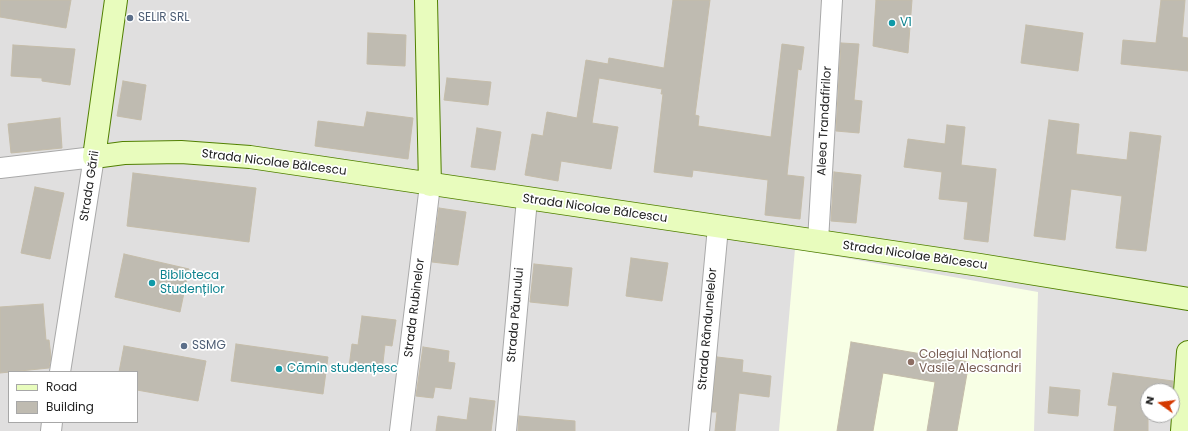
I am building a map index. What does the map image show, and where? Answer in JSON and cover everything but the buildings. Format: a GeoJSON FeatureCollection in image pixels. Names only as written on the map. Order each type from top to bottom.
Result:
{"type":"FeatureCollection","features":[{"type":"Feature","properties":{"kind":"main road","name":"Strada Gării"},"geometry":{"type":"LineString","coordinates":[[94,157],[116,0]]}},
{"type":"Feature","properties":{"kind":"main road"},"geometry":{"type":"LineString","coordinates":[[426,0],[430,185]]}},
{"type":"Feature","properties":{"kind":"main road","name":"Strada Nicolae Bălcescu"},"geometry":{"type":"LineString","coordinates":[[94,157],[124,153],[155,152],[181,152],[250,157],[430,185],[980,265],[1188,299]]}},
{"type":"Feature","properties":{"kind":"main road"},"geometry":{"type":"LineString","coordinates":[[1182,431],[1188,352]]}},
{"type":"Feature","properties":{"kind":"street","name":"Aleea Trandafirilor"},"geometry":{"type":"LineString","coordinates":[[818,242],[832,0]]}},
{"type":"Feature","properties":{"kind":"street","name":"Strada Nicolae Bălcescu"},"geometry":{"type":"LineString","coordinates":[[0,168],[94,157]]}},
{"type":"Feature","properties":{"kind":"street","name":"Strada Gării"},"geometry":{"type":"LineString","coordinates":[[60,371],[94,157]]}},
{"type":"Feature","properties":{"kind":"street","name":"Strada Rubinelor"},"geometry":{"type":"LineString","coordinates":[[400,431],[430,185]]}},
{"type":"Feature","properties":{"kind":"street","name":"Strada Păunului"},"geometry":{"type":"LineString","coordinates":[[506,431],[527,199]]}},
{"type":"Feature","properties":{"kind":"street","name":"Strada Rândunelelor"},"geometry":{"type":"LineString","coordinates":[[699,431],[718,227]]}},
{"type":"Feature","properties":{"kind":"shaded area"},"geometry":{"type":"Polygon","coordinates":[[[0,0],[1188,0],[1188,431],[0,431],[0,0]]]}},
{"type":"Feature","properties":{"kind":"shaded area","name":"Colegiul Național Vasile Alecsandri"},"geometry":{"type":"Polygon","coordinates":[[[795,249],[1038,292],[1034,431],[779,431],[795,249]]]}},
{"type":"Feature","properties":{"kind":"place","name":"SELIR SRL"},"geometry":{"type":"Point","coordinates":[130,18]}},
{"type":"Feature","properties":{"kind":"place","name":"V1"},"geometry":{"type":"Point","coordinates":[892,23]}},
{"type":"Feature","properties":{"kind":"place","name":"Biblioteca Studenților"},"geometry":{"type":"Point","coordinates":[152,283]}},
{"type":"Feature","properties":{"kind":"place","name":"SSMG"},"geometry":{"type":"Point","coordinates":[184,346]}},
{"type":"Feature","properties":{"kind":"place","name":"Colegiul Național Vasile Alecsandri"},"geometry":{"type":"Point","coordinates":[911,362]}},
{"type":"Feature","properties":{"kind":"place","name":"Cămin studențesc"},"geometry":{"type":"Point","coordinates":[279,369]}}]}
